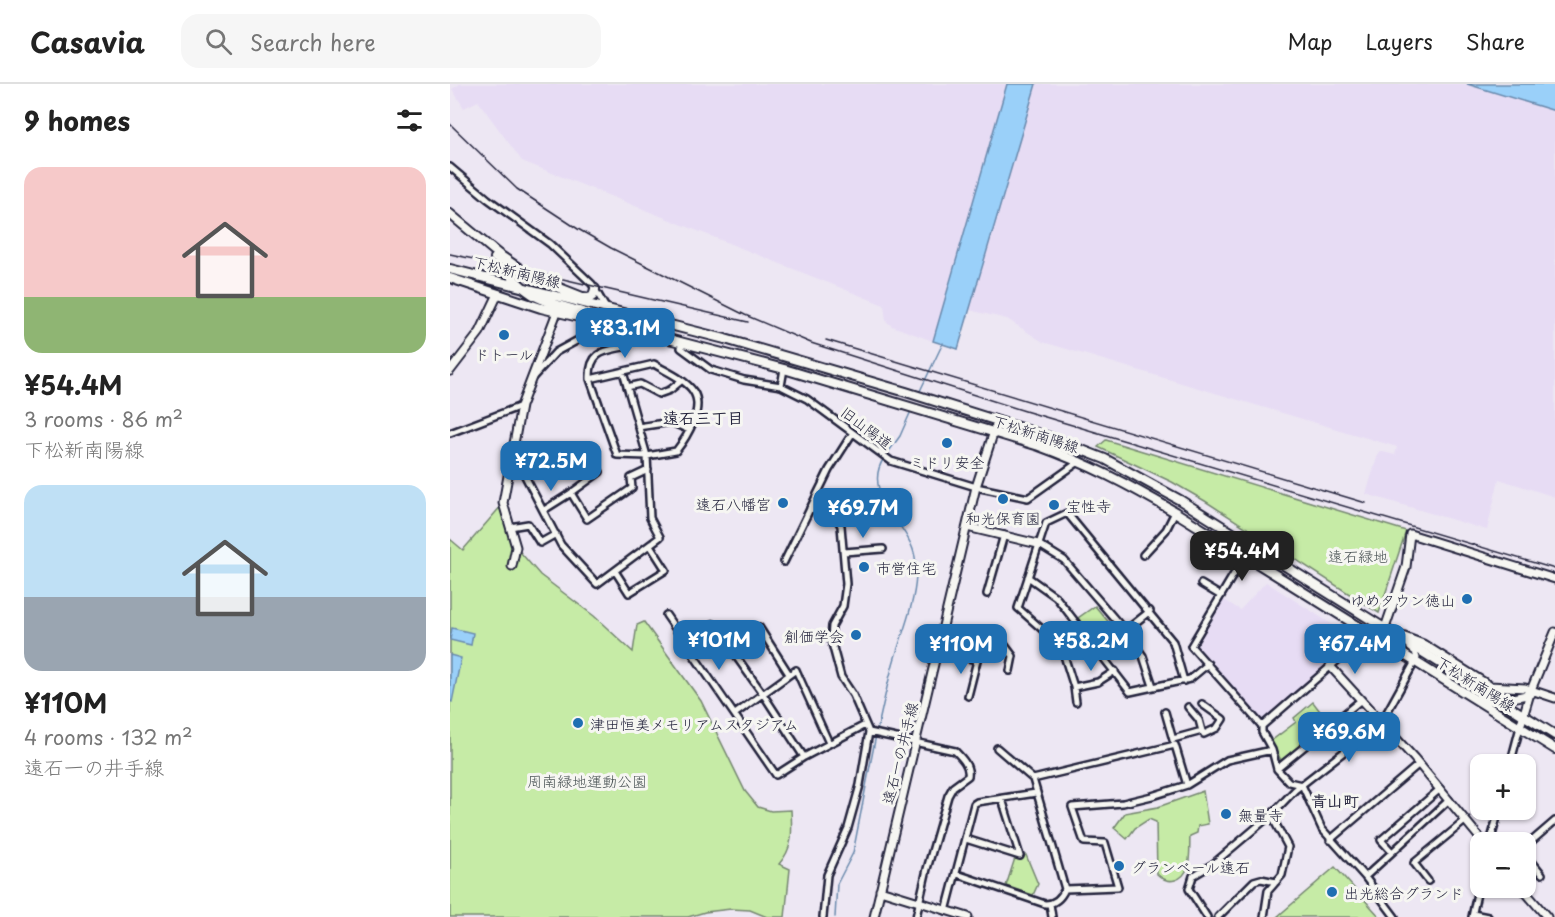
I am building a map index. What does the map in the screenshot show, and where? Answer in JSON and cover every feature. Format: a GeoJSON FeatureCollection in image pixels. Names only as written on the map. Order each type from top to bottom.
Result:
{"type":"FeatureCollection","features":[{"type":"Feature","properties":{"kind":"main road"},"geometry":{"type":"LineString","coordinates":[[450,216],[498,254],[532,276],[586,300],[593,296],[595,289]]}},
{"type":"Feature","properties":{"kind":"main road"},"geometry":{"type":"LineString","coordinates":[[450,216],[523,288],[537,297],[593,314],[614,326]]}},
{"type":"Feature","properties":{"kind":"main road"},"geometry":{"type":"LineString","coordinates":[[495,258],[502,270],[503,281],[498,294]]}},
{"type":"Feature","properties":{"kind":"main road","name":"下松新南陽線"},"geometry":{"type":"LineString","coordinates":[[450,268],[523,288],[586,300],[606,308],[736,342],[1049,437],[1090,453],[1121,467],[1179,500],[1555,735]]}},
{"type":"Feature","properties":{"kind":"main road","name":"下松新南陽線"},"geometry":{"type":"LineString","coordinates":[[450,278],[557,312],[784,369],[1039,446],[1080,461],[1124,482],[1175,512],[1555,749]]}},
{"type":"Feature","properties":{"kind":"street"},"geometry":{"type":"LineString","coordinates":[[450,167],[503,211],[550,244],[595,289],[606,308]]}},
{"type":"Feature","properties":{"kind":"street"},"geometry":{"type":"LineString","coordinates":[[450,371],[480,332],[498,294]]}},
{"type":"Feature","properties":{"kind":"street"},"geometry":{"type":"LineString","coordinates":[[513,566],[516,547],[503,503],[520,406],[557,312]]}},
{"type":"Feature","properties":{"kind":"street"},"geometry":{"type":"LineString","coordinates":[[531,378],[556,352],[591,333],[614,326]]}},
{"type":"Feature","properties":{"kind":"street"},"geometry":{"type":"LineString","coordinates":[[590,379],[654,364],[692,390],[698,402],[689,430],[676,451],[647,456],[617,455],[590,379],[593,361],[601,352],[628,346],[634,330]]}},
{"type":"Feature","properties":{"kind":"street","name":"旧山陽道"},"geometry":{"type":"LineString","coordinates":[[682,342],[681,348],[711,370],[744,380],[781,386],[807,399],[891,461],[976,487],[1028,498],[1080,461]]}},
{"type":"Feature","properties":{"kind":"street"},"geometry":{"type":"LineString","coordinates":[[781,386],[784,369]]}},
{"type":"Feature","properties":{"kind":"street"},"geometry":{"type":"LineString","coordinates":[[513,453],[561,545],[597,584],[660,537],[650,518],[647,456],[623,372]]}},
{"type":"Feature","properties":{"kind":"street"},"geometry":{"type":"LineString","coordinates":[[627,387],[640,384],[658,394],[670,390],[681,381]]}},
{"type":"Feature","properties":{"kind":"street"},"geometry":{"type":"LineString","coordinates":[[450,433],[520,406]]}},
{"type":"Feature","properties":{"kind":"street"},"geometry":{"type":"LineString","coordinates":[[638,427],[671,422],[689,430]]}},
{"type":"Feature","properties":{"kind":"street","name":"遠石一の井手線"},"geometry":{"type":"LineString","coordinates":[[874,917],[976,487],[997,422]]}},
{"type":"Feature","properties":{"kind":"street"},"geometry":{"type":"LineString","coordinates":[[784,562],[829,470],[852,434]]}},
{"type":"Feature","properties":{"kind":"street"},"geometry":{"type":"LineString","coordinates":[[544,510],[600,472],[598,470]]}},
{"type":"Feature","properties":{"kind":"street"},"geometry":{"type":"LineString","coordinates":[[571,493],[587,519],[632,488],[631,478],[648,470]]}},
{"type":"Feature","properties":{"kind":"street"},"geometry":{"type":"LineString","coordinates":[[810,508],[837,518],[841,526],[846,584],[843,606],[832,626],[831,640],[841,676],[853,695],[869,732],[860,785],[848,828],[827,875],[823,917]]}},
{"type":"Feature","properties":{"kind":"street"},"geometry":{"type":"LineString","coordinates":[[1143,555],[1166,530],[1175,512]]}},
{"type":"Feature","properties":{"kind":"street"},"geometry":{"type":"LineString","coordinates":[[1076,702],[1074,687],[1061,646],[1018,608],[1046,523],[1067,513],[1150,611],[1173,642],[1184,681]]}},
{"type":"Feature","properties":{"kind":"street"},"geometry":{"type":"LineString","coordinates":[[510,527],[528,524],[540,543],[556,534]]}},
{"type":"Feature","properties":{"kind":"street"},"geometry":{"type":"LineString","coordinates":[[967,527],[1038,544],[1064,560],[1125,631],[1143,656],[1153,686]]}},
{"type":"Feature","properties":{"kind":"street"},"geometry":{"type":"LineString","coordinates":[[1385,628],[1406,567],[1410,534],[1555,579]]}},
{"type":"Feature","properties":{"kind":"street"},"geometry":{"type":"LineString","coordinates":[[987,594],[1004,536]]}},
{"type":"Feature","properties":{"kind":"street"},"geometry":{"type":"LineString","coordinates":[[615,571],[629,593],[666,570],[650,545]]}},
{"type":"Feature","properties":{"kind":"street"},"geometry":{"type":"LineString","coordinates":[[844,552],[883,549]]}},
{"type":"Feature","properties":{"kind":"street"},"geometry":{"type":"LineString","coordinates":[[1244,556],[1191,646],[1262,726],[1262,732],[1272,750],[1277,769],[1288,782],[1302,784]]}},
{"type":"Feature","properties":{"kind":"street"},"geometry":{"type":"LineString","coordinates":[[1028,577],[1056,597],[1130,692],[1190,679],[1208,664]]}},
{"type":"Feature","properties":{"kind":"street"},"geometry":{"type":"LineString","coordinates":[[1201,584],[1221,596]]}},
{"type":"Feature","properties":{"kind":"street"},"geometry":{"type":"LineString","coordinates":[[1100,651],[1150,611]]}},
{"type":"Feature","properties":{"kind":"street"},"geometry":{"type":"LineString","coordinates":[[666,615],[776,775],[865,724]]}},
{"type":"Feature","properties":{"kind":"street"},"geometry":{"type":"LineString","coordinates":[[685,641],[714,624],[763,693],[804,757]]}},
{"type":"Feature","properties":{"kind":"street"},"geometry":{"type":"LineString","coordinates":[[731,648],[759,627],[789,674]]}},
{"type":"Feature","properties":{"kind":"street"},"geometry":{"type":"LineString","coordinates":[[1513,754],[1522,716],[1555,632]]}},
{"type":"Feature","properties":{"kind":"street"},"geometry":{"type":"LineString","coordinates":[[968,696],[984,633],[990,633],[1001,640],[1013,656],[1010,671]]}},
{"type":"Feature","properties":{"kind":"street"},"geometry":{"type":"LineString","coordinates":[[1262,726],[1369,633]]}},
{"type":"Feature","properties":{"kind":"street"},"geometry":{"type":"LineString","coordinates":[[1207,917],[1189,889],[1193,876],[1213,864],[1271,815],[1302,784],[1381,723],[1416,661],[1417,655],[1399,641],[1394,633]]}},
{"type":"Feature","properties":{"kind":"street"},"geometry":{"type":"LineString","coordinates":[[1394,633],[1423,644],[1490,686],[1519,687],[1555,698]]}},
{"type":"Feature","properties":{"kind":"street"},"geometry":{"type":"LineString","coordinates":[[937,651],[977,660]]}},
{"type":"Feature","properties":{"kind":"street"},"geometry":{"type":"LineString","coordinates":[[1330,666],[1419,764],[1475,832]]}},
{"type":"Feature","properties":{"kind":"street"},"geometry":{"type":"LineString","coordinates":[[735,714],[796,670],[829,743]]}},
{"type":"Feature","properties":{"kind":"street"},"geometry":{"type":"LineString","coordinates":[[1074,687],[1098,682],[1114,671]]}},
{"type":"Feature","properties":{"kind":"street"},"geometry":{"type":"LineString","coordinates":[[1468,695],[1481,700],[1499,701],[1531,692]]}},
{"type":"Feature","properties":{"kind":"street"},"geometry":{"type":"LineString","coordinates":[[1277,769],[1361,700]]}},
{"type":"Feature","properties":{"kind":"street"},"geometry":{"type":"LineString","coordinates":[[1188,707],[1198,720],[1204,734],[1217,728],[1223,719],[1202,704]]}},
{"type":"Feature","properties":{"kind":"street"},"geometry":{"type":"LineString","coordinates":[[1165,712],[1187,785]]}},
{"type":"Feature","properties":{"kind":"street"},"geometry":{"type":"LineString","coordinates":[[1033,779],[1174,742],[1202,731]]}},
{"type":"Feature","properties":{"kind":"street"},"geometry":{"type":"LineString","coordinates":[[869,732],[916,741],[955,752],[964,760],[969,771],[968,776],[953,787],[948,796],[916,917]]}},
{"type":"Feature","properties":{"kind":"street"},"geometry":{"type":"LineString","coordinates":[[997,748],[1033,779],[1065,889],[1062,896],[1050,904]]}},
{"type":"Feature","properties":{"kind":"street"},"geometry":{"type":"LineString","coordinates":[[1065,889],[1118,888],[1105,843],[1084,842],[1072,807],[1123,803],[1187,785],[1227,760],[1272,750]]}},
{"type":"Feature","properties":{"kind":"street"},"geometry":{"type":"LineString","coordinates":[[1330,840],[1419,764]]}},
{"type":"Feature","properties":{"kind":"street"},"geometry":{"type":"LineString","coordinates":[[1302,784],[1322,829],[1365,877],[1395,917]]}},
{"type":"Feature","properties":{"kind":"street"},"geometry":{"type":"LineString","coordinates":[[1392,852],[1381,840],[1440,789]]}},
{"type":"Feature","properties":{"kind":"street"},"geometry":{"type":"LineString","coordinates":[[946,911],[974,804],[1036,793]]}},
{"type":"Feature","properties":{"kind":"street"},"geometry":{"type":"LineString","coordinates":[[966,839],[1020,856],[1002,799]]}},
{"type":"Feature","properties":{"kind":"street"},"geometry":{"type":"LineString","coordinates":[[1365,877],[1449,800]]}},
{"type":"Feature","properties":{"kind":"street"},"geometry":{"type":"LineString","coordinates":[[1264,917],[1268,891],[1282,875],[1288,847],[1271,815]]}},
{"type":"Feature","properties":{"kind":"street"},"geometry":{"type":"LineString","coordinates":[[1428,881],[1414,863],[1466,820]]}},
{"type":"Feature","properties":{"kind":"street"},"geometry":{"type":"LineString","coordinates":[[1536,837],[1555,821]]}},
{"type":"Feature","properties":{"kind":"street"},"geometry":{"type":"LineString","coordinates":[[1536,866],[1542,874]]}},
{"type":"Feature","properties":{"kind":"street"},"geometry":{"type":"LineString","coordinates":[[957,874],[1050,904]]}},
{"type":"Feature","properties":{"kind":"street"},"geometry":{"type":"LineString","coordinates":[[1218,917],[1254,881],[1261,879],[1276,882]]}},
{"type":"Feature","properties":{"kind":"street"},"geometry":{"type":"LineString","coordinates":[[880,890],[968,917]]}},
{"type":"Feature","properties":{"kind":"street"},"geometry":{"type":"LineString","coordinates":[[1476,898],[1472,915],[1488,917]]}},
{"type":"Feature","properties":{"kind":"street"},"geometry":{"type":"LineString","coordinates":[[1531,898],[1547,917]]}},
{"type":"Feature","properties":{"kind":"street"},"geometry":{"type":"LineString","coordinates":[[1050,904],[1052,917]]}},
{"type":"Feature","properties":{"kind":"shaded area"},"geometry":{"type":"Polygon","coordinates":[[[460,84],[1007,84],[933,341],[892,326],[886,321],[884,305],[522,161],[478,101],[464,108],[452,89],[460,84]]]}},
{"type":"Feature","properties":{"kind":"shaded area"},"geometry":{"type":"Polygon","coordinates":[[[1036,84],[1470,84],[1555,110],[1555,497],[1499,479],[1487,530],[1366,494],[1379,451],[1395,455],[1397,447],[1043,342],[1007,319],[969,310],[1036,84]]]}},
{"type":"Feature","properties":{"kind":"shaded area"},"geometry":{"type":"Polygon","coordinates":[[[1266,582],[1344,632],[1339,645],[1344,649],[1262,722],[1197,645],[1223,599],[1240,610],[1266,582]]]}},
{"type":"Feature","properties":{"kind":"green space","name":"遠石緑地"},"geometry":{"type":"Polygon","coordinates":[[[1106,440],[1406,531],[1379,613],[1205,501],[1172,482],[1098,447],[1106,440]]]}},
{"type":"Feature","properties":{"kind":"green space","name":"周南緑地運動公園"},"geometry":{"type":"Polygon","coordinates":[[[502,505],[514,545],[540,575],[594,616],[633,652],[637,625],[644,622],[701,701],[745,791],[758,807],[771,811],[791,810],[790,845],[779,864],[790,869],[785,917],[767,917],[750,910],[731,909],[705,912],[688,917],[450,917],[450,539],[463,550],[502,505]]]}},
{"type":"Feature","properties":{"kind":"green space"},"geometry":{"type":"Polygon","coordinates":[[[1095,606],[1117,632],[1100,646],[1078,618],[1095,606]]]}},
{"type":"Feature","properties":{"kind":"green space"},"geometry":{"type":"Polygon","coordinates":[[[1313,702],[1329,723],[1281,760],[1271,741],[1296,722],[1294,718],[1313,702]]]}},
{"type":"Feature","properties":{"kind":"green space"},"geometry":{"type":"Polygon","coordinates":[[[1203,791],[1208,824],[1198,826],[1197,833],[1190,836],[1190,855],[1185,873],[1175,880],[1165,880],[1157,874],[1156,822],[1149,819],[1135,828],[1127,839],[1114,828],[1125,813],[1158,807],[1203,791]]]}},
{"type":"Feature","properties":{"kind":"green space"},"geometry":{"type":"Polygon","coordinates":[[[1026,855],[1038,884],[1033,895],[1006,886],[1015,858],[1022,859],[1026,855]]]}},
{"type":"Feature","properties":{"kind":"green space","name":"出光総合グランド"},"geometry":{"type":"Polygon","coordinates":[[[1335,867],[1380,917],[1277,917],[1335,867]]]}},
{"type":"Feature","properties":{"kind":"water"},"geometry":{"type":"Polygon","coordinates":[[[1007,84],[1036,84],[958,349],[933,341],[1007,84]]]}},
{"type":"Feature","properties":{"kind":"water"},"geometry":{"type":"Polygon","coordinates":[[[1467,84],[1555,84],[1555,111],[1467,84]]]}},
{"type":"Feature","properties":{"kind":"water"},"geometry":{"type":"Polygon","coordinates":[[[452,628],[473,633],[471,645],[450,640],[452,628]]]}},
{"type":"Feature","properties":{"kind":"water"},"geometry":{"type":"Polygon","coordinates":[[[450,655],[461,658],[452,702],[450,701],[450,655]]]}},
{"type":"Feature","properties":{"kind":"waterway"},"geometry":{"type":"LineString","coordinates":[[919,393],[943,343]]}},
{"type":"Feature","properties":{"kind":"waterway"},"geometry":{"type":"LineString","coordinates":[[887,454],[900,436],[911,411]]}},
{"type":"Feature","properties":{"kind":"waterway"},"geometry":{"type":"LineString","coordinates":[[877,731],[890,676],[913,599],[916,571],[911,544],[888,508],[878,484],[878,471],[884,458]]}},
{"type":"Feature","properties":{"kind":"waterway"},"geometry":{"type":"LineString","coordinates":[[835,917],[837,884],[853,853],[876,735]]}},
{"type":"Feature","properties":{"kind":"railway"},"geometry":{"type":"LineString","coordinates":[[450,124],[517,189],[578,229],[745,315],[811,343],[1025,411],[1555,569]]}},
{"type":"Feature","properties":{"kind":"railway"},"geometry":{"type":"LineString","coordinates":[[450,254],[748,322]]}},
{"type":"Feature","properties":{"kind":"railway"},"geometry":{"type":"LineString","coordinates":[[826,340],[1366,503]]}},
{"type":"Feature","properties":{"kind":"place","name":"ドトール"},"geometry":{"type":"Point","coordinates":[504,335]}},
{"type":"Feature","properties":{"kind":"place","name":"ミドリ安全"},"geometry":{"type":"Point","coordinates":[947,443]}},
{"type":"Feature","properties":{"kind":"place","name":"和光保育園"},"geometry":{"type":"Point","coordinates":[1003,499]}},
{"type":"Feature","properties":{"kind":"place","name":"遠石八幡宮"},"geometry":{"type":"Point","coordinates":[783,503]}},
{"type":"Feature","properties":{"kind":"place","name":"宝性寺"},"geometry":{"type":"Point","coordinates":[1054,505]}},
{"type":"Feature","properties":{"kind":"place","name":"市営住宅"},"geometry":{"type":"Point","coordinates":[864,567]}},
{"type":"Feature","properties":{"kind":"place","name":"ゆめタウン徳山"},"geometry":{"type":"Point","coordinates":[1467,599]}},
{"type":"Feature","properties":{"kind":"place","name":"創価学会"},"geometry":{"type":"Point","coordinates":[856,635]}},
{"type":"Feature","properties":{"kind":"place","name":"津田恒美メモリアムスタジアム"},"geometry":{"type":"Point","coordinates":[578,723]}},
{"type":"Feature","properties":{"kind":"place","name":"無量寺"},"geometry":{"type":"Point","coordinates":[1226,814]}},
{"type":"Feature","properties":{"kind":"place","name":"グランベール遠石"},"geometry":{"type":"Point","coordinates":[1119,866]}},
{"type":"Feature","properties":{"kind":"place","name":"出光総合グランド"},"geometry":{"type":"Point","coordinates":[1332,892]}},
{"type":"Feature","properties":{"kind":"district","name":"遠石三丁目"},"geometry":{"type":"Point","coordinates":[703,417]}},
{"type":"Feature","properties":{"kind":"district","name":"青山町"},"geometry":{"type":"Point","coordinates":[1335,800]}}]}
